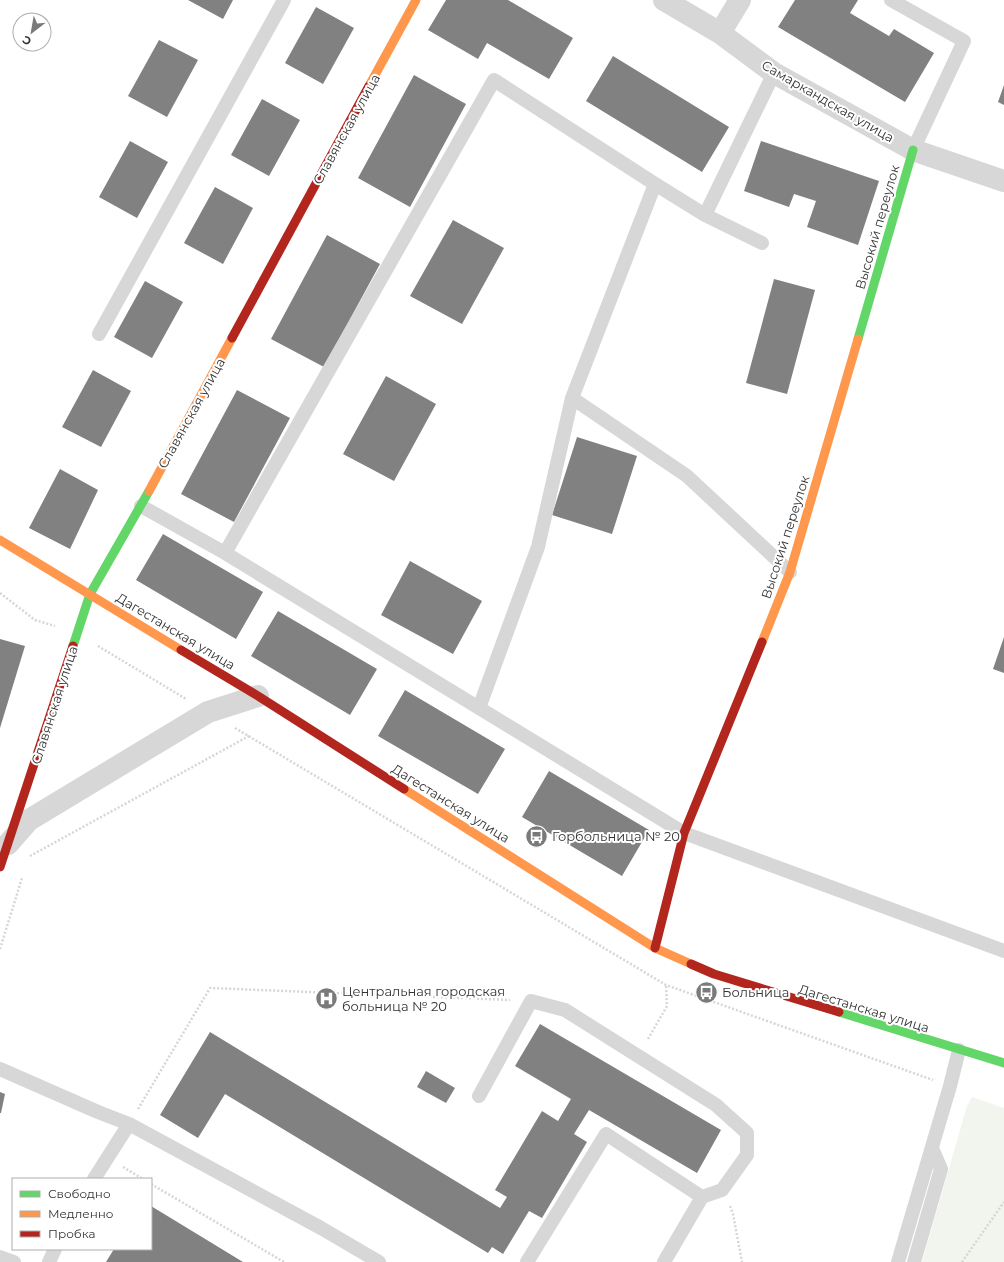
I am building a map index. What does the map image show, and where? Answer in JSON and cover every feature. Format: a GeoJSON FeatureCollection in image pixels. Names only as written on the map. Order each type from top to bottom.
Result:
{"type":"FeatureCollection","features":[{"type":"Feature","properties":{"kind":"street","name":"Славянская улица"},"geometry":{"type":"LineString","coordinates":[[0,867],[90,594],[141,506],[416,0]]}},
{"type":"Feature","properties":{"kind":"street","name":"Самаркандская улица"},"geometry":{"type":"LineString","coordinates":[[664,0],[720,33],[774,73],[913,150],[1004,181]]}},
{"type":"Feature","properties":{"kind":"street"},"geometry":{"type":"LineString","coordinates":[[720,33],[740,0]]}},
{"type":"Feature","properties":{"kind":"street","name":"Высокий переулок"},"geometry":{"type":"LineString","coordinates":[[655,948],[684,833],[790,572],[913,150]]}},
{"type":"Feature","properties":{"kind":"street","name":"Дагестанская улица"},"geometry":{"type":"LineString","coordinates":[[0,540],[258,696],[655,948],[714,974],[1004,1063]]}},
{"type":"Feature","properties":{"kind":"street","name":"Славянская улица"},"geometry":{"type":"LineString","coordinates":[[8,844],[29,820],[208,712],[258,696]]}},
{"type":"Feature","properties":{"kind":"lane"},"geometry":{"type":"LineString","coordinates":[[99,334],[284,0]]}},
{"type":"Feature","properties":{"kind":"lane"},"geometry":{"type":"LineString","coordinates":[[891,0],[964,41],[913,150]]}},
{"type":"Feature","properties":{"kind":"lane"},"geometry":{"type":"LineString","coordinates":[[705,215],[774,73]]}},
{"type":"Feature","properties":{"kind":"lane"},"geometry":{"type":"LineString","coordinates":[[225,554],[494,80],[705,215],[762,243]]}},
{"type":"Feature","properties":{"kind":"lane"},"geometry":{"type":"LineString","coordinates":[[479,708],[538,546],[572,398],[655,184]]}},
{"type":"Feature","properties":{"kind":"lane"},"geometry":{"type":"LineString","coordinates":[[572,398],[687,476],[790,572]]}},
{"type":"Feature","properties":{"kind":"lane"},"geometry":{"type":"LineString","coordinates":[[141,506],[225,554],[684,833],[1004,951]]}},
{"type":"Feature","properties":{"kind":"lane"},"geometry":{"type":"LineString","coordinates":[[479,1096],[531,1001],[565,1010],[639,1055],[716,1105],[747,1133],[747,1155],[722,1190],[702,1197],[664,1262]]}},
{"type":"Feature","properties":{"kind":"lane"},"geometry":{"type":"LineString","coordinates":[[898,1262],[950,1086],[959,1050]]}},
{"type":"Feature","properties":{"kind":"lane"},"geometry":{"type":"LineString","coordinates":[[0,1069],[129,1124],[321,1228],[379,1262]]}},
{"type":"Feature","properties":{"kind":"lane"},"geometry":{"type":"LineString","coordinates":[[95,1178],[129,1124]]}},
{"type":"Feature","properties":{"kind":"lane"},"geometry":{"type":"LineString","coordinates":[[527,1262],[606,1134],[702,1197]]}},
{"type":"Feature","properties":{"kind":"lane"},"geometry":{"type":"LineString","coordinates":[[914,1262],[941,1169],[932,1148]]}},
{"type":"Feature","properties":{"kind":"lane"},"geometry":{"type":"LineString","coordinates":[[49,1262],[55,1250]]}},
{"type":"Feature","properties":{"kind":"lane"},"geometry":{"type":"LineString","coordinates":[[0,1257],[14,1262]]}},
{"type":"Feature","properties":{"kind":"path"},"geometry":{"type":"LineString","coordinates":[[28,857],[249,736]]}},
{"type":"Feature","properties":{"kind":"path"},"geometry":{"type":"LineString","coordinates":[[0,949],[23,872]]}},
{"type":"Feature","properties":{"kind":"path"},"geometry":{"type":"LineString","coordinates":[[639,1055],[667,1006],[666,985]]}},
{"type":"Feature","properties":{"kind":"path"},"geometry":{"type":"LineString","coordinates":[[129,1124],[210,988],[531,1001]]}},
{"type":"Feature","properties":{"kind":"path"},"geometry":{"type":"LineString","coordinates":[[152,1185],[284,1262]]}},
{"type":"Feature","properties":{"kind":"path"},"geometry":{"type":"LineString","coordinates":[[962,1262],[1004,1202]]}},
{"type":"Feature","properties":{"kind":"path"},"geometry":{"type":"LineString","coordinates":[[733,1214],[742,1262]]}},
{"type":"Feature","properties":{"kind":"shaded area"},"geometry":{"type":"Polygon","coordinates":[[[972,1097],[1004,1108],[1004,1262],[922,1262],[967,1106],[972,1097]]]}},
{"type":"Feature","properties":{"kind":"building"},"geometry":{"type":"Polygon","coordinates":[[[188,0],[233,0],[223,19],[188,0]]]}},
{"type":"Feature","properties":{"kind":"building"},"geometry":{"type":"Polygon","coordinates":[[[446,0],[508,0],[573,38],[549,79],[487,43],[478,59],[428,30],[446,0]]]}},
{"type":"Feature","properties":{"kind":"building"},"geometry":{"type":"Polygon","coordinates":[[[795,0],[858,0],[850,13],[889,36],[894,29],[934,53],[905,102],[778,27],[795,0]]]}},
{"type":"Feature","properties":{"kind":"building"},"geometry":{"type":"Polygon","coordinates":[[[316,7],[354,28],[323,84],[285,63],[316,7]]]}},
{"type":"Feature","properties":{"kind":"building"},"geometry":{"type":"Polygon","coordinates":[[[159,40],[198,60],[167,117],[128,96],[159,40]]]}},
{"type":"Feature","properties":{"kind":"building"},"geometry":{"type":"Polygon","coordinates":[[[613,56],[729,127],[702,172],[586,101],[613,56]]]}},
{"type":"Feature","properties":{"kind":"building"},"geometry":{"type":"Polygon","coordinates":[[[414,75],[466,104],[410,207],[358,178],[414,75]]]}},
{"type":"Feature","properties":{"kind":"building"},"geometry":{"type":"Polygon","coordinates":[[[1004,85],[1004,105],[998,102],[1004,85]]]}},
{"type":"Feature","properties":{"kind":"building"},"geometry":{"type":"Polygon","coordinates":[[[262,99],[300,120],[269,176],[231,155],[262,99]]]}},
{"type":"Feature","properties":{"kind":"building"},"geometry":{"type":"Polygon","coordinates":[[[130,141],[168,162],[137,218],[99,197],[130,141]]]}},
{"type":"Feature","properties":{"kind":"building"},"geometry":{"type":"Polygon","coordinates":[[[761,141],[879,181],[858,245],[807,227],[816,201],[794,194],[789,207],[744,191],[761,141]]]}},
{"type":"Feature","properties":{"kind":"building"},"geometry":{"type":"Polygon","coordinates":[[[215,187],[253,208],[223,264],[184,243],[215,187]]]}},
{"type":"Feature","properties":{"kind":"building"},"geometry":{"type":"Polygon","coordinates":[[[453,220],[504,248],[462,324],[410,296],[453,220]]]}},
{"type":"Feature","properties":{"kind":"building"},"geometry":{"type":"Polygon","coordinates":[[[327,235],[380,264],[324,367],[271,339],[327,235]]]}},
{"type":"Feature","properties":{"kind":"building"},"geometry":{"type":"Polygon","coordinates":[[[774,279],[815,290],[787,394],[746,383],[774,279]]]}},
{"type":"Feature","properties":{"kind":"building"},"geometry":{"type":"Polygon","coordinates":[[[145,281],[183,302],[152,358],[114,337],[145,281]]]}},
{"type":"Feature","properties":{"kind":"building"},"geometry":{"type":"Polygon","coordinates":[[[93,370],[131,391],[101,447],[62,427],[93,370]]]}},
{"type":"Feature","properties":{"kind":"building"},"geometry":{"type":"Polygon","coordinates":[[[386,376],[436,404],[394,481],[343,454],[386,376]]]}},
{"type":"Feature","properties":{"kind":"building"},"geometry":{"type":"Polygon","coordinates":[[[237,390],[290,418],[234,522],[181,494],[237,390]]]}},
{"type":"Feature","properties":{"kind":"building"},"geometry":{"type":"Polygon","coordinates":[[[577,437],[637,456],[612,534],[552,515],[577,437]]]}},
{"type":"Feature","properties":{"kind":"building"},"geometry":{"type":"Polygon","coordinates":[[[60,469],[98,490],[70,549],[29,528],[60,469]]]}},
{"type":"Feature","properties":{"kind":"building"},"geometry":{"type":"Polygon","coordinates":[[[163,534],[263,592],[236,639],[136,580],[163,534]]]}},
{"type":"Feature","properties":{"kind":"building"},"geometry":{"type":"Polygon","coordinates":[[[410,561],[482,601],[453,654],[381,615],[410,561]]]}},
{"type":"Feature","properties":{"kind":"building"},"geometry":{"type":"Polygon","coordinates":[[[278,611],[377,669],[350,715],[251,656],[278,611]]]}},
{"type":"Feature","properties":{"kind":"building"},"geometry":{"type":"Polygon","coordinates":[[[1004,637],[1004,673],[993,669],[1004,637]]]}},
{"type":"Feature","properties":{"kind":"building"},"geometry":{"type":"Polygon","coordinates":[[[0,639],[25,646],[0,728],[0,639]]]}},
{"type":"Feature","properties":{"kind":"building"},"geometry":{"type":"Polygon","coordinates":[[[405,690],[505,749],[478,794],[378,736],[405,690]]]}},
{"type":"Feature","properties":{"kind":"building"},"geometry":{"type":"Polygon","coordinates":[[[549,771],[649,830],[622,876],[522,817],[549,771]]]}},
{"type":"Feature","properties":{"kind":"building"},"geometry":{"type":"Polygon","coordinates":[[[540,1024],[721,1130],[697,1173],[589,1110],[574,1134],[587,1142],[542,1218],[529,1211],[503,1254],[492,1247],[488,1253],[225,1094],[198,1138],[160,1115],[210,1032],[500,1208],[507,1197],[495,1190],[542,1111],[558,1121],[571,1099],[515,1066],[540,1024]]]}},
{"type":"Feature","properties":{"kind":"building"},"geometry":{"type":"Polygon","coordinates":[[[426,1071],[455,1088],[446,1103],[417,1087],[426,1071]]]}},
{"type":"Feature","properties":{"kind":"building"},"geometry":{"type":"Polygon","coordinates":[[[0,1092],[5,1094],[1,1113],[0,1113],[0,1092]]]}},
{"type":"Feature","properties":{"kind":"building"},"geometry":{"type":"Polygon","coordinates":[[[152,1207],[243,1262],[106,1262],[113,1250],[152,1250],[152,1207]]]}},
{"type":"Feature","properties":{"kind":"traffic: fast"},"geometry":{"type":"LineString","coordinates":[[858,339],[913,150]]}},
{"type":"Feature","properties":{"kind":"traffic: fast"},"geometry":{"type":"LineString","coordinates":[[73,646],[90,594],[149,491]]}},
{"type":"Feature","properties":{"kind":"traffic: fast"},"geometry":{"type":"LineString","coordinates":[[839,1012],[1004,1063]]}},
{"type":"Feature","properties":{"kind":"traffic: slow"},"geometry":{"type":"LineString","coordinates":[[369,86],[416,0]]}},
{"type":"Feature","properties":{"kind":"traffic: slow"},"geometry":{"type":"LineString","coordinates":[[149,491],[232,338]]}},
{"type":"Feature","properties":{"kind":"traffic: slow"},"geometry":{"type":"LineString","coordinates":[[762,642],[790,572],[858,339]]}},
{"type":"Feature","properties":{"kind":"traffic: slow"},"geometry":{"type":"LineString","coordinates":[[0,540],[181,650]]}},
{"type":"Feature","properties":{"kind":"traffic: slow"},"geometry":{"type":"LineString","coordinates":[[404,789],[655,948],[691,964]]}},
{"type":"Feature","properties":{"kind":"traffic: jam"},"geometry":{"type":"LineString","coordinates":[[232,338],[369,86]]}},
{"type":"Feature","properties":{"kind":"traffic: jam"},"geometry":{"type":"LineString","coordinates":[[655,948],[684,833],[762,642]]}},
{"type":"Feature","properties":{"kind":"traffic: jam"},"geometry":{"type":"LineString","coordinates":[[0,867],[73,646]]}},
{"type":"Feature","properties":{"kind":"traffic: jam"},"geometry":{"type":"LineString","coordinates":[[181,650],[258,696],[404,789]]}},
{"type":"Feature","properties":{"kind":"traffic: jam"},"geometry":{"type":"LineString","coordinates":[[691,964],[714,974],[839,1012]]}},
{"type":"Feature","properties":{"kind":"place","name":"Горбольница № 20"},"geometry":{"type":"Point","coordinates":[536,836]}},
{"type":"Feature","properties":{"kind":"place","name":"Больница"},"geometry":{"type":"Point","coordinates":[706,992]}},
{"type":"Feature","properties":{"kind":"place","name":"Центральная городская больница № 20"},"geometry":{"type":"Point","coordinates":[327,998]}}]}
